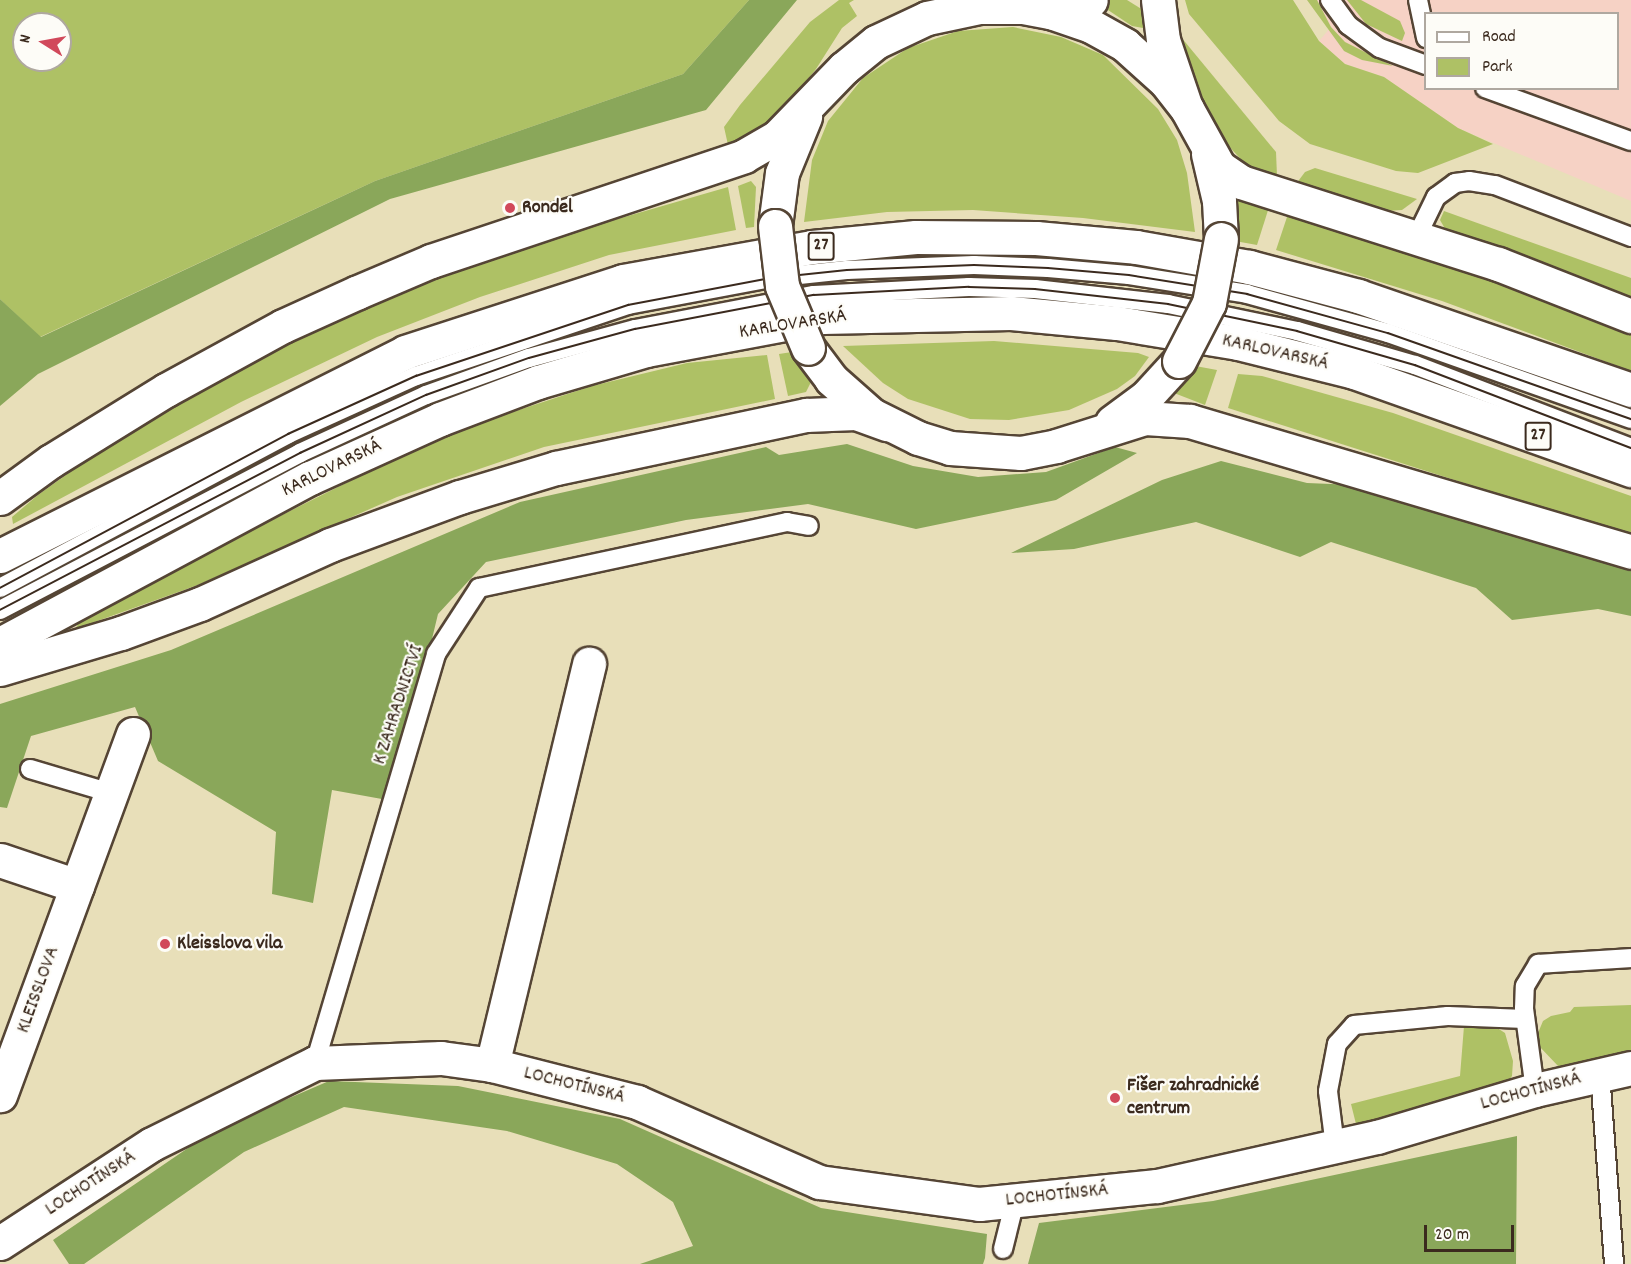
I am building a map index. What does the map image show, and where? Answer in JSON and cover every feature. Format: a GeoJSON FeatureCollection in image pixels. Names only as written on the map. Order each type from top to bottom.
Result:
{"type":"FeatureCollection","features":[{"type":"Feature","properties":{"kind":"main road"},"geometry":{"type":"LineString","coordinates":[[0,498],[51,461],[165,390],[283,327],[431,261],[728,163],[778,136],[876,42],[927,18],[979,7],[1062,9],[1091,0]]}},
{"type":"Feature","properties":{"kind":"main road"},"geometry":{"type":"LineString","coordinates":[[1158,0],[1163,40],[1187,109],[1219,167],[1241,182],[1498,264],[1631,316]]}},
{"type":"Feature","properties":{"kind":"main road"},"geometry":{"type":"LineString","coordinates":[[1037,9],[1084,23],[1125,45],[1156,71],[1187,109]]}},
{"type":"Feature","properties":{"kind":"main road"},"geometry":{"type":"LineString","coordinates":[[825,89],[789,151],[782,173],[775,226],[782,286],[808,348],[844,392],[887,424]]}},
{"type":"Feature","properties":{"kind":"main road"},"geometry":{"type":"LineString","coordinates":[[1081,437],[1133,408],[1179,362],[1209,303],[1221,239],[1216,181],[1205,144]]}},
{"type":"Feature","properties":{"kind":"main road","name":"27"},"geometry":{"type":"LineString","coordinates":[[0,556],[405,352],[623,281],[812,247],[952,237],[1036,238],[1137,247],[1249,267],[1358,296],[1631,390]]}},
{"type":"Feature","properties":{"kind":"main road","name":"KARLOVARSKÁ"},"geometry":{"type":"LineString","coordinates":[[0,644],[310,478],[440,419],[538,382],[646,350],[822,317],[1011,314],[1117,322],[1238,343],[1354,372],[1631,470]]}},
{"type":"Feature","properties":{"kind":"main road"},"geometry":{"type":"LineString","coordinates":[[0,669],[121,633],[200,604],[330,545],[460,497],[556,468],[806,416],[856,413],[932,444],[977,453],[1021,453],[1145,418],[1190,421],[1631,552]]}},
{"type":"Feature","properties":{"kind":"main road"},"geometry":{"type":"LineString","coordinates":[[492,1065],[589,664]]}},
{"type":"Feature","properties":{"kind":"main road","name":"KLEISSLOVA"},"geometry":{"type":"LineString","coordinates":[[0,1095],[133,734]]}},
{"type":"Feature","properties":{"kind":"main road"},"geometry":{"type":"LineString","coordinates":[[0,860],[77,886]]}},
{"type":"Feature","properties":{"kind":"main road","name":"LOCHOTÍNSKÁ"},"geometry":{"type":"LineString","coordinates":[[0,1243],[152,1144],[315,1063],[441,1058],[492,1065],[638,1102],[819,1182],[979,1204],[1157,1186],[1335,1146],[1535,1090],[1615,1071]]}},
{"type":"Feature","properties":{"kind":"lane"},"geometry":{"type":"LineString","coordinates":[[1330,0],[1348,26],[1380,48],[1424,65]]}},
{"type":"Feature","properties":{"kind":"lane"},"geometry":{"type":"LineString","coordinates":[[1418,0],[1424,33]]}},
{"type":"Feature","properties":{"kind":"lane"},"geometry":{"type":"LineString","coordinates":[[1491,90],[1631,141]]}},
{"type":"Feature","properties":{"kind":"lane"},"geometry":{"type":"LineString","coordinates":[[1588,136],[1631,154]]}},
{"type":"Feature","properties":{"kind":"lane"},"geometry":{"type":"LineString","coordinates":[[1416,238],[1436,197],[1455,183],[1469,181],[1495,185],[1631,237]]}},
{"type":"Feature","properties":{"kind":"lane"},"geometry":{"type":"LineString","coordinates":[[0,588],[288,434],[417,376],[628,305],[771,278],[848,270],[974,264],[1048,268],[1129,275],[1247,294],[1388,333],[1631,419]]}},
{"type":"Feature","properties":{"kind":"lane","name":"KARLOVARSKÁ"},"geometry":{"type":"LineString","coordinates":[[0,610],[300,453],[426,395],[529,358],[635,329],[814,295],[969,286],[1045,290],[1168,304],[1297,331],[1395,359],[1631,448]]}},
{"type":"Feature","properties":{"kind":"lane","name":"K ZAHRADNICTVÍ"},"geometry":{"type":"LineString","coordinates":[[315,1063],[436,654],[478,588],[787,522],[809,526]]}},
{"type":"Feature","properties":{"kind":"lane"},"geometry":{"type":"LineString","coordinates":[[30,769],[111,793]]}},
{"type":"Feature","properties":{"kind":"lane"},"geometry":{"type":"LineString","coordinates":[[1535,1090],[1525,1019],[1525,986],[1538,964],[1631,958]]}},
{"type":"Feature","properties":{"kind":"lane"},"geometry":{"type":"LineString","coordinates":[[1335,1146],[1328,1090],[1337,1044],[1354,1025],[1448,1016],[1525,1019]]}},
{"type":"Feature","properties":{"kind":"lane"},"geometry":{"type":"LineString","coordinates":[[1614,1264],[1615,1071]]}},
{"type":"Feature","properties":{"kind":"lane"},"geometry":{"type":"LineString","coordinates":[[1003,1249],[1015,1201]]}},
{"type":"Feature","properties":{"kind":"shaded area"},"geometry":{"type":"Polygon","coordinates":[[[1317,0],[1631,0],[1631,201],[1458,128],[1384,77],[1345,64],[1319,41],[1331,27],[1317,0]]]}},
{"type":"Feature","properties":{"kind":"green space"},"geometry":{"type":"Polygon","coordinates":[[[0,0],[749,0],[683,74],[375,181],[40,337],[0,299],[0,0]]]}},
{"type":"Feature","properties":{"kind":"green space"},"geometry":{"type":"Polygon","coordinates":[[[749,0],[797,0],[706,110],[390,199],[38,374],[0,406],[0,299],[41,337],[375,181],[683,74],[749,0]]]}},
{"type":"Feature","properties":{"kind":"green space"},"geometry":{"type":"Polygon","coordinates":[[[839,0],[854,0],[849,3],[857,16],[842,28],[816,69],[779,115],[748,139],[728,145],[724,127],[740,105],[810,22],[839,0]]]}},
{"type":"Feature","properties":{"kind":"green space"},"geometry":{"type":"Polygon","coordinates":[[[1108,0],[1127,0],[1143,10],[1143,28],[1132,26],[1105,8],[1108,0]]]}},
{"type":"Feature","properties":{"kind":"green space"},"geometry":{"type":"Polygon","coordinates":[[[1185,0],[1293,0],[1319,41],[1345,64],[1384,77],[1458,128],[1493,144],[1418,173],[1396,171],[1310,144],[1279,121],[1189,14],[1185,0]]]}},
{"type":"Feature","properties":{"kind":"green space"},"geometry":{"type":"Polygon","coordinates":[[[1307,0],[1317,0],[1331,27],[1345,42],[1393,66],[1362,60],[1344,51],[1307,0]]]}},
{"type":"Feature","properties":{"kind":"green space"},"geometry":{"type":"Polygon","coordinates":[[[1347,0],[1361,0],[1400,21],[1405,33],[1402,41],[1366,24],[1347,0]]]}},
{"type":"Feature","properties":{"kind":"green space"},"geometry":{"type":"Polygon","coordinates":[[[1013,27],[1061,37],[1103,55],[1158,109],[1177,140],[1187,173],[1195,232],[1083,218],[973,210],[887,212],[804,222],[812,160],[828,121],[863,78],[908,48],[958,31],[1013,27]]]}},
{"type":"Feature","properties":{"kind":"green space"},"geometry":{"type":"Polygon","coordinates":[[[1176,31],[1276,152],[1277,176],[1248,167],[1225,142],[1196,87],[1176,31]]]}},
{"type":"Feature","properties":{"kind":"green space"},"geometry":{"type":"Polygon","coordinates":[[[1315,168],[1417,199],[1402,210],[1386,211],[1296,184],[1305,172],[1315,168]]]}},
{"type":"Feature","properties":{"kind":"green space"},"geometry":{"type":"Polygon","coordinates":[[[751,181],[756,187],[754,227],[746,228],[738,186],[751,181]]]}},
{"type":"Feature","properties":{"kind":"green space"},"geometry":{"type":"Polygon","coordinates":[[[728,187],[736,230],[609,255],[480,297],[377,337],[241,402],[13,524],[12,517],[38,495],[123,434],[204,384],[294,339],[400,290],[521,247],[728,187]]]}},
{"type":"Feature","properties":{"kind":"green space"},"geometry":{"type":"Polygon","coordinates":[[[1241,197],[1270,204],[1257,245],[1235,241],[1236,204],[1241,197]]]}},
{"type":"Feature","properties":{"kind":"green space"},"geometry":{"type":"Polygon","coordinates":[[[1289,211],[1420,250],[1631,328],[1631,371],[1442,301],[1276,250],[1289,211]]]}},
{"type":"Feature","properties":{"kind":"green space"},"geometry":{"type":"Polygon","coordinates":[[[1444,211],[1631,278],[1631,299],[1448,234],[1440,220],[1444,211]]]}},
{"type":"Feature","properties":{"kind":"green space"},"geometry":{"type":"Polygon","coordinates":[[[994,341],[1138,353],[1149,357],[1135,376],[1117,389],[1069,410],[1009,420],[970,419],[908,399],[883,383],[843,346],[994,341]]]}},
{"type":"Feature","properties":{"kind":"green space"},"geometry":{"type":"Polygon","coordinates":[[[792,352],[811,382],[806,392],[788,396],[779,354],[792,352]]]}},
{"type":"Feature","properties":{"kind":"green space"},"geometry":{"type":"Polygon","coordinates":[[[767,355],[775,399],[544,447],[397,497],[198,585],[75,629],[83,617],[240,536],[396,458],[488,420],[592,386],[687,363],[767,355]]]}},
{"type":"Feature","properties":{"kind":"green space"},"geometry":{"type":"Polygon","coordinates":[[[1190,365],[1217,370],[1205,405],[1174,393],[1190,365]]]}},
{"type":"Feature","properties":{"kind":"green space"},"geometry":{"type":"Polygon","coordinates":[[[1238,374],[1262,376],[1393,413],[1631,496],[1631,536],[1228,408],[1238,374]]]}},
{"type":"Feature","properties":{"kind":"green space"},"geometry":{"type":"Polygon","coordinates":[[[847,444],[913,466],[978,477],[1046,472],[1115,447],[1137,453],[1056,500],[916,529],[808,504],[686,520],[486,562],[438,614],[393,801],[332,790],[313,903],[272,894],[276,832],[158,761],[135,707],[31,736],[7,808],[0,807],[0,704],[171,650],[520,502],[766,447],[779,455],[847,444]]]}},
{"type":"Feature","properties":{"kind":"green space"},"geometry":{"type":"Polygon","coordinates":[[[1221,461],[1307,483],[1355,485],[1631,568],[1631,616],[1598,609],[1512,620],[1476,588],[1331,542],[1300,557],[1196,522],[1074,549],[1011,553],[1162,480],[1221,461]]]}},
{"type":"Feature","properties":{"kind":"green space"},"geometry":{"type":"Polygon","coordinates":[[[1631,1005],[1631,1059],[1574,1069],[1559,1067],[1539,1046],[1538,1033],[1543,1021],[1551,1016],[1570,1012],[1574,1007],[1631,1005]]]}},
{"type":"Feature","properties":{"kind":"green space"},"geometry":{"type":"Polygon","coordinates":[[[1491,1024],[1505,1033],[1513,1061],[1512,1076],[1504,1087],[1361,1128],[1356,1124],[1351,1104],[1460,1076],[1464,1026],[1491,1024]]]}},
{"type":"Feature","properties":{"kind":"green space"},"geometry":{"type":"Polygon","coordinates":[[[329,1081],[458,1086],[620,1119],[821,1208],[987,1234],[985,1258],[983,1264],[640,1264],[693,1246],[673,1202],[617,1164],[507,1131],[344,1107],[244,1152],[84,1264],[69,1264],[53,1240],[213,1131],[329,1081]]]}},
{"type":"Feature","properties":{"kind":"green space"},"geometry":{"type":"Polygon","coordinates":[[[1517,1136],[1516,1264],[1028,1264],[1039,1223],[1213,1201],[1517,1136]]]}},
{"type":"Feature","properties":{"kind":"tram line"},"geometry":{"type":"LineString","coordinates":[[0,588],[288,434],[416,376],[628,305],[771,278],[847,270],[974,265],[1048,268],[1129,275],[1247,294],[1388,333],[1631,419]]}},
{"type":"Feature","properties":{"kind":"tram line"},"geometry":{"type":"LineString","coordinates":[[0,610],[300,453],[426,395],[529,358],[635,329],[814,295],[969,287],[1035,289],[1168,304],[1297,331],[1415,365],[1631,448]]}},
{"type":"Feature","properties":{"kind":"place","name":"Rondel"},"geometry":{"type":"Point","coordinates":[510,208]}},
{"type":"Feature","properties":{"kind":"place","name":"Kleisslova vila"},"geometry":{"type":"Point","coordinates":[165,944]}},
{"type":"Feature","properties":{"kind":"place","name":"Fišer zahradnické centrum"},"geometry":{"type":"Point","coordinates":[1115,1098]}}]}
